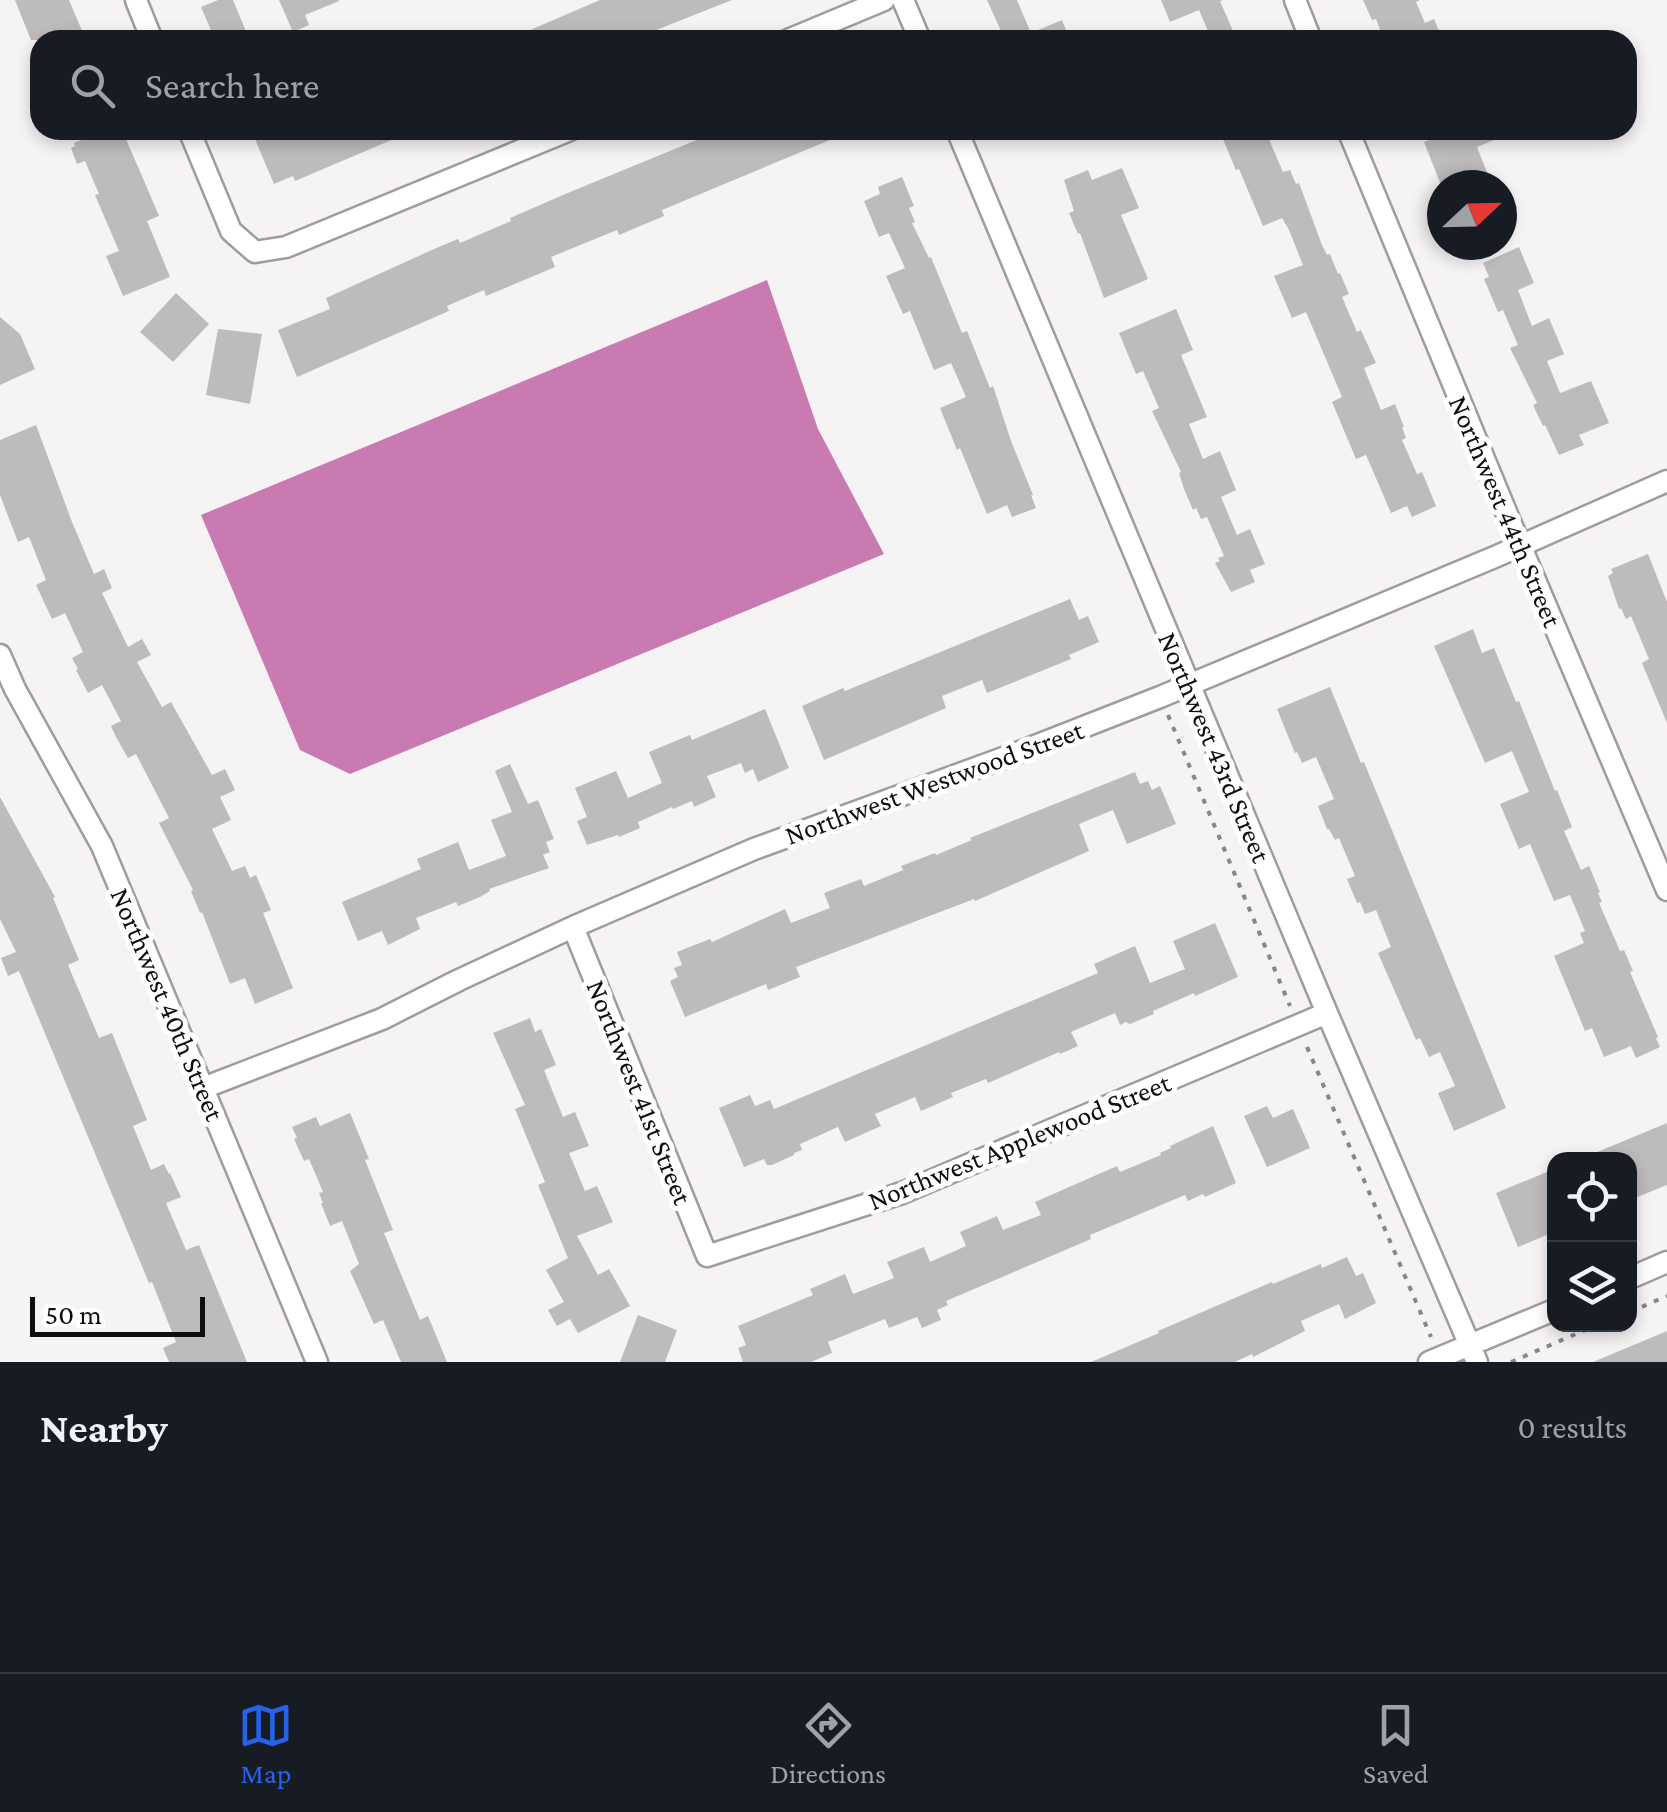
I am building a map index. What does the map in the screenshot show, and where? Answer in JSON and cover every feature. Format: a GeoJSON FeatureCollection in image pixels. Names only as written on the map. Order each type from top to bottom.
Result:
{"type":"FeatureCollection","features":[{"type":"Feature","properties":{"kind":"street"},"geometry":{"type":"LineString","coordinates":[[136,0],[148,30]]}},
{"type":"Feature","properties":{"kind":"street"},"geometry":{"type":"LineString","coordinates":[[812,30],[884,0]]}},
{"type":"Feature","properties":{"kind":"street"},"geometry":{"type":"LineString","coordinates":[[903,0],[916,30]]}},
{"type":"Feature","properties":{"kind":"street"},"geometry":{"type":"LineString","coordinates":[[1295,0],[1307,30]]}},
{"type":"Feature","properties":{"kind":"street"},"geometry":{"type":"LineString","coordinates":[[194,140],[232,232],[255,252],[286,247],[546,140]]}},
{"type":"Feature","properties":{"kind":"street","name":"Northwest 43rd Street"},"geometry":{"type":"LineString","coordinates":[[961,140],[1327,1013],[1474,1353]]}},
{"type":"Feature","properties":{"kind":"street","name":"Northwest 44th Street"},"geometry":{"type":"LineString","coordinates":[[1352,140],[1667,890]]}},
{"type":"Feature","properties":{"kind":"street","name":"Northwest Westwood Street"},"geometry":{"type":"LineString","coordinates":[[203,1088],[382,1019],[573,927],[754,849],[1017,753],[1189,684],[1667,481]]}},
{"type":"Feature","properties":{"kind":"street","name":"Northwest 40th Street"},"geometry":{"type":"LineString","coordinates":[[0,655],[102,846],[317,1362]]}},
{"type":"Feature","properties":{"kind":"street","name":"Northwest 41st Street"},"geometry":{"type":"LineString","coordinates":[[573,927],[706,1256]]}},
{"type":"Feature","properties":{"kind":"street","name":"Northwest Applewood Street"},"geometry":{"type":"LineString","coordinates":[[706,1256],[902,1193],[1327,1013]]}},
{"type":"Feature","properties":{"kind":"street"},"geometry":{"type":"LineString","coordinates":[[1637,1275],[1667,1262]]}},
{"type":"Feature","properties":{"kind":"street"},"geometry":{"type":"LineString","coordinates":[[1430,1362],[1474,1353],[1547,1314]]}},
{"type":"Feature","properties":{"kind":"path"},"geometry":{"type":"LineString","coordinates":[[1637,1309],[1667,1296]]}},
{"type":"Feature","properties":{"kind":"path"},"geometry":{"type":"LineString","coordinates":[[1511,1362],[1580,1332]]}},
{"type":"Feature","properties":{"kind":"shaded area"},"geometry":{"type":"Polygon","coordinates":[[[767,280],[818,429],[884,554],[350,774],[300,750],[201,515],[767,280]]]}},
{"type":"Feature","properties":{"kind":"building"},"geometry":{"type":"Polygon","coordinates":[[[15,0],[69,0],[82,30],[30,30],[30,38],[15,0]]]}},
{"type":"Feature","properties":{"kind":"building"},"geometry":{"type":"Polygon","coordinates":[[[218,0],[233,0],[245,30],[211,30],[201,7],[218,0]]]}},
{"type":"Feature","properties":{"kind":"building"},"geometry":{"type":"Polygon","coordinates":[[[279,0],[339,0],[305,15],[309,25],[292,30],[279,0]]]}},
{"type":"Feature","properties":{"kind":"building"},"geometry":{"type":"Polygon","coordinates":[[[600,0],[732,0],[656,30],[530,30],[600,0]]]}},
{"type":"Feature","properties":{"kind":"building"},"geometry":{"type":"Polygon","coordinates":[[[987,0],[1017,0],[1030,30],[1000,30],[987,0]]]}},
{"type":"Feature","properties":{"kind":"building"},"geometry":{"type":"Polygon","coordinates":[[[1161,0],[1223,0],[1220,1],[1233,30],[1208,30],[1199,10],[1170,22],[1161,0]]]}},
{"type":"Feature","properties":{"kind":"building"},"geometry":{"type":"Polygon","coordinates":[[[1363,0],[1420,0],[1416,2],[1425,23],[1434,19],[1439,30],[1380,30],[1376,19],[1372,20],[1363,0]]]}},
{"type":"Feature","properties":{"kind":"building"},"geometry":{"type":"Polygon","coordinates":[[[1062,20],[1066,30],[1038,30],[1062,20]]]}},
{"type":"Feature","properties":{"kind":"building"},"geometry":{"type":"Polygon","coordinates":[[[126,140],[159,216],[147,221],[170,277],[123,296],[106,256],[119,251],[85,161],[77,164],[71,148],[74,143],[126,140]]]}},
{"type":"Feature","properties":{"kind":"building"},"geometry":{"type":"Polygon","coordinates":[[[255,140],[391,140],[295,181],[293,176],[274,184],[255,140]]]}},
{"type":"Feature","properties":{"kind":"building"},"geometry":{"type":"Polygon","coordinates":[[[697,140],[830,140],[662,210],[664,216],[619,235],[617,230],[551,257],[555,267],[486,296],[484,290],[447,306],[449,311],[297,377],[278,330],[330,309],[326,298],[458,239],[460,243],[511,221],[510,218],[697,140]]]}},
{"type":"Feature","properties":{"kind":"building"},"geometry":{"type":"Polygon","coordinates":[[[1223,140],[1269,140],[1283,172],[1290,170],[1296,184],[1299,183],[1322,245],[1349,294],[1342,297],[1376,363],[1364,368],[1381,410],[1395,404],[1404,427],[1406,438],[1402,440],[1417,474],[1422,472],[1436,506],[1412,517],[1407,506],[1391,513],[1366,455],[1356,459],[1332,402],[1342,397],[1306,312],[1292,318],[1274,276],[1303,265],[1289,230],[1282,218],[1263,226],[1239,169],[1236,170],[1223,140]]]}},
{"type":"Feature","properties":{"kind":"building"},"geometry":{"type":"Polygon","coordinates":[[[1494,140],[1477,147],[1486,170],[1435,170],[1424,142],[1494,140]]]}},
{"type":"Feature","properties":{"kind":"building"},"geometry":{"type":"Polygon","coordinates":[[[1122,168],[1139,208],[1121,215],[1148,279],[1104,298],[1069,213],[1074,211],[1064,180],[1088,170],[1092,180],[1122,168]]]}},
{"type":"Feature","properties":{"kind":"building"},"geometry":{"type":"Polygon","coordinates":[[[902,177],[914,206],[909,208],[915,222],[912,223],[931,257],[962,333],[967,331],[990,388],[993,386],[1033,495],[1036,508],[1012,517],[1007,505],[987,514],[940,408],[966,397],[951,363],[934,370],[910,311],[903,314],[886,276],[905,268],[889,233],[879,237],[864,201],[880,194],[878,187],[902,177]]]}},
{"type":"Feature","properties":{"kind":"building"},"geometry":{"type":"Polygon","coordinates":[[[1517,248],[1534,283],[1518,290],[1532,326],[1549,318],[1564,354],[1547,361],[1560,393],[1591,381],[1609,423],[1579,435],[1584,445],[1559,455],[1510,348],[1518,345],[1484,279],[1489,277],[1483,263],[1517,260],[1517,248]]]}},
{"type":"Feature","properties":{"kind":"building"},"geometry":{"type":"Polygon","coordinates":[[[176,293],[209,324],[173,362],[140,332],[176,293]]]}},
{"type":"Feature","properties":{"kind":"building"},"geometry":{"type":"Polygon","coordinates":[[[1176,309],[1193,350],[1181,355],[1207,417],[1189,424],[1203,459],[1220,451],[1236,490],[1221,497],[1237,535],[1250,529],[1265,564],[1250,570],[1255,582],[1231,592],[1215,563],[1224,556],[1207,517],[1201,519],[1196,508],[1193,510],[1181,472],[1152,411],[1159,408],[1143,371],[1136,374],[1119,333],[1176,309]]]}},
{"type":"Feature","properties":{"kind":"building"},"geometry":{"type":"Polygon","coordinates":[[[0,317],[20,334],[35,369],[0,385],[0,317]]]}},
{"type":"Feature","properties":{"kind":"building"},"geometry":{"type":"Polygon","coordinates":[[[218,329],[262,334],[250,404],[206,395],[218,329]]]}},
{"type":"Feature","properties":{"kind":"building"},"geometry":{"type":"Polygon","coordinates":[[[36,425],[94,574],[104,569],[112,588],[102,593],[128,647],[142,639],[151,655],[137,662],[162,707],[171,702],[212,775],[225,769],[235,790],[220,797],[231,820],[212,829],[232,871],[245,866],[250,878],[256,875],[271,910],[263,913],[293,988],[255,1004],[245,978],[230,984],[193,890],[159,823],[169,818],[136,754],[128,758],[116,737],[111,726],[121,721],[102,685],[88,693],[72,658],[83,652],[65,613],[52,619],[36,585],[46,580],[29,537],[18,542],[0,495],[0,440],[36,425]]]}},
{"type":"Feature","properties":{"kind":"building"},"geometry":{"type":"Polygon","coordinates":[[[1648,554],[1667,602],[1667,723],[1642,663],[1649,659],[1631,616],[1626,619],[1619,609],[1608,576],[1613,573],[1611,569],[1648,554]]]}},
{"type":"Feature","properties":{"kind":"building"},"geometry":{"type":"Polygon","coordinates":[[[1070,599],[1079,620],[1088,616],[1099,642],[1069,655],[1071,659],[987,693],[982,680],[942,696],[946,708],[824,760],[802,706],[1070,599]]]}},
{"type":"Feature","properties":{"kind":"building"},"geometry":{"type":"Polygon","coordinates":[[[1473,629],[1482,653],[1494,648],[1516,702],[1519,701],[1572,827],[1564,831],[1581,870],[1589,866],[1600,892],[1599,903],[1633,971],[1630,972],[1660,1047],[1636,1058],[1631,1046],[1604,1057],[1592,1028],[1585,1031],[1554,956],[1584,943],[1580,933],[1585,931],[1570,895],[1554,901],[1530,844],[1519,849],[1500,804],[1529,792],[1512,751],[1485,763],[1434,646],[1473,629]]]}},
{"type":"Feature","properties":{"kind":"building"},"geometry":{"type":"Polygon","coordinates":[[[1330,687],[1506,1108],[1454,1131],[1438,1093],[1455,1086],[1440,1052],[1429,1057],[1420,1038],[1416,1040],[1378,953],[1391,947],[1376,910],[1365,914],[1360,902],[1357,903],[1347,879],[1355,876],[1339,838],[1335,840],[1327,829],[1318,806],[1334,799],[1316,757],[1302,763],[1295,753],[1277,709],[1330,687]]]}},
{"type":"Feature","properties":{"kind":"building"},"geometry":{"type":"Polygon","coordinates":[[[765,709],[789,768],[758,782],[753,769],[745,773],[741,763],[707,776],[716,797],[694,807],[692,801],[672,807],[638,822],[640,828],[587,845],[577,821],[587,817],[575,788],[616,771],[628,798],[662,783],[649,752],[690,735],[692,740],[765,709]]]}},
{"type":"Feature","properties":{"kind":"building"},"geometry":{"type":"Polygon","coordinates":[[[510,764],[528,804],[538,800],[554,839],[546,842],[550,852],[543,855],[549,868],[489,889],[458,906],[456,902],[416,918],[420,929],[388,945],[382,931],[358,941],[342,902],[421,869],[417,859],[458,842],[469,870],[506,856],[491,820],[512,812],[495,771],[510,764]]]}},
{"type":"Feature","properties":{"kind":"building"},"geometry":{"type":"Polygon","coordinates":[[[1135,772],[1140,784],[1148,781],[1152,790],[1160,786],[1176,824],[1127,844],[1113,810],[1079,824],[1089,851],[975,901],[796,967],[800,977],[768,990],[766,984],[685,1017],[670,981],[678,977],[674,968],[682,965],[677,952],[710,939],[712,942],[785,909],[791,923],[830,908],[824,893],[861,879],[864,886],[903,870],[901,866],[1135,772]]]}},
{"type":"Feature","properties":{"kind":"building"},"geometry":{"type":"Polygon","coordinates":[[[0,797],[55,897],[79,960],[68,965],[99,1038],[112,1033],[147,1120],[133,1126],[151,1170],[164,1164],[170,1173],[181,1197],[166,1203],[186,1250],[199,1245],[247,1362],[169,1362],[163,1348],[176,1342],[152,1282],[149,1283],[19,971],[8,976],[1,958],[16,952],[0,919],[0,797]]]}},
{"type":"Feature","properties":{"kind":"building"},"geometry":{"type":"Polygon","coordinates":[[[1215,923],[1238,977],[1130,1024],[1120,1025],[1115,1013],[1071,1032],[1078,1046],[988,1083],[986,1079],[951,1093],[953,1097],[921,1111],[915,1097],[875,1114],[881,1126],[845,1142],[838,1127],[800,1144],[802,1150],[772,1165],[764,1159],[744,1167],[719,1108],[750,1095],[755,1106],[770,1100],[774,1109],[1098,973],[1094,964],[1135,946],[1150,983],[1185,969],[1173,941],[1215,923]]]}},
{"type":"Feature","properties":{"kind":"building"},"geometry":{"type":"Polygon","coordinates":[[[530,1018],[535,1032],[541,1029],[556,1065],[544,1070],[563,1117],[575,1112],[589,1146],[569,1153],[585,1191],[597,1186],[613,1222],[577,1236],[598,1275],[609,1269],[630,1306],[578,1333],[570,1319],[557,1326],[548,1310],[564,1302],[546,1270],[568,1258],[538,1185],[545,1182],[515,1109],[525,1105],[493,1033],[530,1018]]]}},
{"type":"Feature","properties":{"kind":"building"},"geometry":{"type":"Polygon","coordinates":[[[1267,1106],[1273,1118],[1293,1109],[1310,1148],[1267,1167],[1244,1116],[1267,1106]]]}},
{"type":"Feature","properties":{"kind":"building"},"geometry":{"type":"Polygon","coordinates":[[[350,1113],[393,1230],[384,1233],[420,1320],[428,1316],[447,1362],[401,1362],[383,1320],[374,1324],[350,1271],[359,1264],[342,1221],[330,1226],[321,1203],[319,1193],[323,1192],[309,1159],[304,1161],[294,1139],[297,1138],[292,1127],[316,1117],[320,1126],[350,1113]]]}},
{"type":"Feature","properties":{"kind":"building"},"geometry":{"type":"Polygon","coordinates":[[[1667,1123],[1667,1185],[1637,1197],[1637,1152],[1597,1152],[1667,1123]]]}},
{"type":"Feature","properties":{"kind":"building"},"geometry":{"type":"Polygon","coordinates":[[[1213,1126],[1236,1183],[1188,1201],[1185,1195],[946,1301],[948,1305],[937,1310],[941,1320],[922,1328],[917,1317],[889,1328],[885,1319],[828,1342],[832,1353],[811,1362],[743,1362],[738,1348],[746,1345],[738,1326],[813,1295],[810,1289],[845,1274],[853,1294],[894,1278],[887,1262],[924,1247],[930,1262],[966,1246],[960,1232],[997,1216],[1003,1230],[1041,1215],[1035,1202],[1117,1166],[1120,1172],[1161,1155],[1170,1146],[1213,1126]]]}},
{"type":"Feature","properties":{"kind":"building"},"geometry":{"type":"Polygon","coordinates":[[[1547,1172],[1547,1235],[1518,1247],[1496,1193],[1547,1172]]]}},
{"type":"Feature","properties":{"kind":"building"},"geometry":{"type":"Polygon","coordinates":[[[1347,1257],[1356,1276],[1363,1273],[1376,1303],[1345,1319],[1339,1304],[1301,1321],[1305,1331],[1253,1357],[1252,1354],[1235,1362],[1091,1362],[1272,1282],[1347,1257]]]}},
{"type":"Feature","properties":{"kind":"building"},"geometry":{"type":"Polygon","coordinates":[[[638,1315],[677,1330],[665,1362],[620,1362],[638,1315]]]}},
{"type":"Feature","properties":{"kind":"building"},"geometry":{"type":"Polygon","coordinates":[[[1667,1331],[1667,1362],[1593,1362],[1667,1331]]]}}]}
